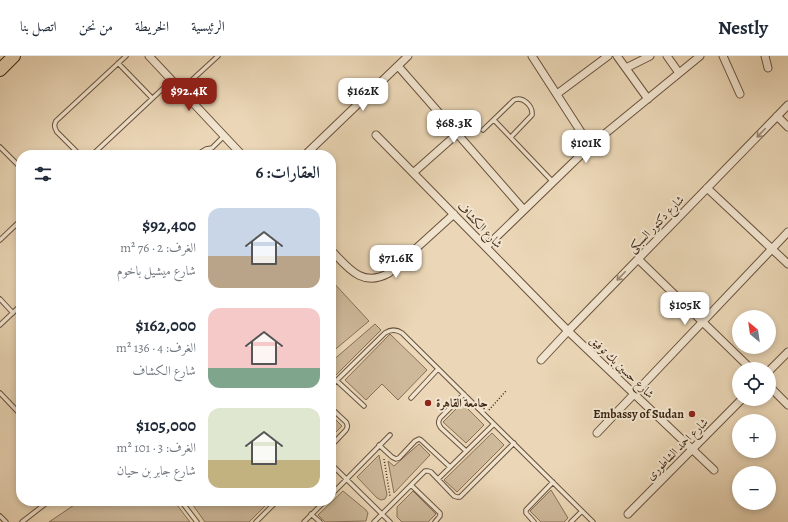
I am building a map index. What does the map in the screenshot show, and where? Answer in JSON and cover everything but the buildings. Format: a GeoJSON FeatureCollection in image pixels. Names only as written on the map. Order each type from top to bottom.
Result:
{"type":"FeatureCollection","features":[{"type":"Feature","properties":{"kind":"main road"},"geometry":{"type":"LineString","coordinates":[[0,70],[14,56]]}},
{"type":"Feature","properties":{"kind":"street"},"geometry":{"type":"LineString","coordinates":[[149,56],[237,150]]}},
{"type":"Feature","properties":{"kind":"street"},"geometry":{"type":"LineString","coordinates":[[310,150],[408,56]]}},
{"type":"Feature","properties":{"kind":"street"},"geometry":{"type":"LineString","coordinates":[[532,56],[590,146]]}},
{"type":"Feature","properties":{"kind":"street"},"geometry":{"type":"LineString","coordinates":[[557,94],[608,56]]}},
{"type":"Feature","properties":{"kind":"street"},"geometry":{"type":"LineString","coordinates":[[617,56],[648,99]]}},
{"type":"Feature","properties":{"kind":"street"},"geometry":{"type":"LineString","coordinates":[[626,68],[650,56]]}},
{"type":"Feature","properties":{"kind":"street"},"geometry":{"type":"LineString","coordinates":[[667,56],[679,73]]}},
{"type":"Feature","properties":{"kind":"street"},"geometry":{"type":"LineString","coordinates":[[486,247],[590,146],[700,56]]}},
{"type":"Feature","properties":{"kind":"street"},"geometry":{"type":"LineString","coordinates":[[723,56],[740,94]]}},
{"type":"Feature","properties":{"kind":"street"},"geometry":{"type":"LineString","coordinates":[[765,56],[768,68]]}},
{"type":"Feature","properties":{"kind":"street"},"geometry":{"type":"LineString","coordinates":[[398,66],[524,210]]}},
{"type":"Feature","properties":{"kind":"street","name":"شارع دكتور السبكى"},"geometry":{"type":"LineString","coordinates":[[541,360],[568,330],[788,105]]}},
{"type":"Feature","properties":{"kind":"street"},"geometry":{"type":"LineString","coordinates":[[777,116],[788,127]]}},
{"type":"Feature","properties":{"kind":"street"},"geometry":{"type":"LineString","coordinates":[[413,173],[457,134]]}},
{"type":"Feature","properties":{"kind":"street","name":"شارع الكشاف"},"geometry":{"type":"LineString","coordinates":[[376,135],[568,330]]}},
{"type":"Feature","properties":{"kind":"street"},"geometry":{"type":"LineString","coordinates":[[707,188],[788,264]]}},
{"type":"Feature","properties":{"kind":"street"},"geometry":{"type":"LineString","coordinates":[[336,255],[353,273],[359,276],[365,278],[377,278],[383,276],[389,273],[454,214]]}},
{"type":"Feature","properties":{"kind":"street"},"geometry":{"type":"LineString","coordinates":[[597,433],[788,232]]}},
{"type":"Feature","properties":{"kind":"street"},"geometry":{"type":"LineString","coordinates":[[638,259],[744,362]]}},
{"type":"Feature","properties":{"kind":"street","name":"شارع حسين بك توفيق"},"geometry":{"type":"LineString","coordinates":[[568,330],[714,470]]}},
{"type":"Feature","properties":{"kind":"street"},"geometry":{"type":"LineString","coordinates":[[776,364],[788,352]]}},
{"type":"Feature","properties":{"kind":"street"},"geometry":{"type":"LineString","coordinates":[[776,393],[788,405]]}},
{"type":"Feature","properties":{"kind":"street","name":"شارع احمد الشاطورى"},"geometry":{"type":"LineString","coordinates":[[628,514],[735,406]]}},
{"type":"Feature","properties":{"kind":"lane"},"geometry":{"type":"LineString","coordinates":[[75,150],[57,132],[54,128],[54,124],[126,56]]}},
{"type":"Feature","properties":{"kind":"lane"},"geometry":{"type":"LineString","coordinates":[[181,90],[218,56]]}},
{"type":"Feature","properties":{"kind":"lane"},"geometry":{"type":"LineString","coordinates":[[118,64],[152,98]]}},
{"type":"Feature","properties":{"kind":"lane"},"geometry":{"type":"LineString","coordinates":[[97,150],[172,80]]}},
{"type":"Feature","properties":{"kind":"lane"},"geometry":{"type":"LineString","coordinates":[[483,130],[514,100],[523,100],[531,108],[532,115],[510,137]]}},
{"type":"Feature","properties":{"kind":"lane"},"geometry":{"type":"LineString","coordinates":[[494,120],[553,182]]}},
{"type":"Feature","properties":{"kind":"lane"},"geometry":{"type":"LineString","coordinates":[[204,150],[212,148],[224,136]]}},
{"type":"Feature","properties":{"kind":"lane"},"geometry":{"type":"LineString","coordinates":[[0,147],[16,163]]}},
{"type":"Feature","properties":{"kind":"lane"},"geometry":{"type":"LineString","coordinates":[[0,240],[16,225]]}},
{"type":"Feature","properties":{"kind":"lane"},"geometry":{"type":"LineString","coordinates":[[0,299],[13,313]]}},
{"type":"Feature","properties":{"kind":"lane"},"geometry":{"type":"LineString","coordinates":[[0,325],[16,310]]}},
{"type":"Feature","properties":{"kind":"lane"},"geometry":{"type":"LineString","coordinates":[[364,406],[337,381],[385,333],[398,330],[594,522]]}},
{"type":"Feature","properties":{"kind":"lane"},"geometry":{"type":"LineString","coordinates":[[411,398],[438,369]]}},
{"type":"Feature","properties":{"kind":"lane"},"geometry":{"type":"LineString","coordinates":[[0,393],[16,410]]}},
{"type":"Feature","properties":{"kind":"lane"},"geometry":{"type":"LineString","coordinates":[[464,394],[438,421],[441,428],[466,451]]}},
{"type":"Feature","properties":{"kind":"lane"},"geometry":{"type":"LineString","coordinates":[[336,413],[346,422],[348,428],[336,441]]}},
{"type":"Feature","properties":{"kind":"lane"},"geometry":{"type":"LineString","coordinates":[[438,479],[494,424]]}},
{"type":"Feature","properties":{"kind":"lane"},"geometry":{"type":"LineString","coordinates":[[336,490],[381,447],[390,434]]}},
{"type":"Feature","properties":{"kind":"lane"},"geometry":{"type":"LineString","coordinates":[[381,447],[392,457],[397,458],[415,441],[421,440],[450,467]]}},
{"type":"Feature","properties":{"kind":"lane"},"geometry":{"type":"LineString","coordinates":[[374,522],[425,471],[431,472],[454,496],[460,497],[514,443]]}},
{"type":"Feature","properties":{"kind":"lane"},"geometry":{"type":"LineString","coordinates":[[336,469],[390,522]]}},
{"type":"Feature","properties":{"kind":"lane"},"geometry":{"type":"LineString","coordinates":[[534,522],[526,513],[526,510],[553,482]]}},
{"type":"Feature","properties":{"kind":"lane"},"geometry":{"type":"LineString","coordinates":[[411,485],[440,513],[440,516],[435,522]]}},
{"type":"Feature","properties":{"kind":"lane"},"geometry":{"type":"LineString","coordinates":[[22,522],[43,506]]}},
{"type":"Feature","properties":{"kind":"lane"},"geometry":{"type":"LineString","coordinates":[[185,506],[197,522]]}},
{"type":"Feature","properties":{"kind":"lane"},"geometry":{"type":"LineString","coordinates":[[256,522],[272,506]]}},
{"type":"Feature","properties":{"kind":"lane"},"geometry":{"type":"LineString","coordinates":[[304,522],[320,506]]}},
{"type":"Feature","properties":{"kind":"lane"},"geometry":{"type":"LineString","coordinates":[[571,522],[582,510]]}},
{"type":"Feature","properties":{"kind":"lane"},"geometry":{"type":"LineString","coordinates":[[311,514],[320,522]]}},
{"type":"Feature","properties":{"kind":"lane"},"geometry":{"type":"LineString","coordinates":[[0,516],[6,522]]}},
{"type":"Feature","properties":{"kind":"path"},"geometry":{"type":"LineString","coordinates":[[484,414],[506,391]]}},
{"type":"Feature","properties":{"kind":"path"},"geometry":{"type":"LineString","coordinates":[[381,447],[392,504]]}},
{"type":"Feature","properties":{"kind":"shaded area"},"geometry":{"type":"Polygon","coordinates":[[[336,285],[369,321],[336,349],[336,285]]]}},
{"type":"Feature","properties":{"kind":"shaded area"},"geometry":{"type":"Polygon","coordinates":[[[375,324],[381,330],[336,375],[336,358],[375,324]]]}},
{"type":"Feature","properties":{"kind":"shaded area"},"geometry":{"type":"Polygon","coordinates":[[[390,334],[427,370],[398,400],[382,384],[366,400],[345,380],[390,334]]]}},
{"type":"Feature","properties":{"kind":"shaded area"},"geometry":{"type":"Polygon","coordinates":[[[462,403],[484,425],[466,443],[443,422],[462,403]]]}},
{"type":"Feature","properties":{"kind":"shaded area"},"geometry":{"type":"Polygon","coordinates":[[[336,420],[342,426],[336,432],[336,420]]]}},
{"type":"Feature","properties":{"kind":"shaded area"},"geometry":{"type":"Polygon","coordinates":[[[492,433],[504,445],[457,492],[444,480],[492,433]]]}},
{"type":"Feature","properties":{"kind":"shaded area"},"geometry":{"type":"Polygon","coordinates":[[[419,444],[430,455],[394,493],[388,461],[394,466],[419,444]]]}},
{"type":"Feature","properties":{"kind":"shaded area"},"geometry":{"type":"Polygon","coordinates":[[[379,455],[387,495],[385,499],[381,500],[377,498],[357,477],[379,455]]]}},
{"type":"Feature","properties":{"kind":"shaded area"},"geometry":{"type":"Polygon","coordinates":[[[551,490],[568,518],[564,522],[541,522],[530,511],[551,490]]]}},
{"type":"Feature","properties":{"kind":"shaded area"},"geometry":{"type":"Polygon","coordinates":[[[343,491],[366,510],[368,513],[366,521],[325,522],[318,515],[327,506],[336,506],[336,498],[343,491]]]}},
{"type":"Feature","properties":{"kind":"shaded area"},"geometry":{"type":"Polygon","coordinates":[[[413,491],[436,514],[428,522],[402,522],[397,517],[397,507],[413,491]]]}},
{"type":"Feature","properties":{"kind":"shaded area"},"geometry":{"type":"Polygon","coordinates":[[[73,506],[178,506],[190,522],[49,522],[73,506]]]}},
{"type":"Feature","properties":{"kind":"shaded area"},"geometry":{"type":"Polygon","coordinates":[[[194,506],[265,506],[249,522],[205,522],[194,506]]]}},
{"type":"Feature","properties":{"kind":"place","name":"جامعة القاهرة"},"geometry":{"type":"Point","coordinates":[428,403]}},
{"type":"Feature","properties":{"kind":"place","name":"Embassy of Sudan"},"geometry":{"type":"Point","coordinates":[692,414]}}]}
